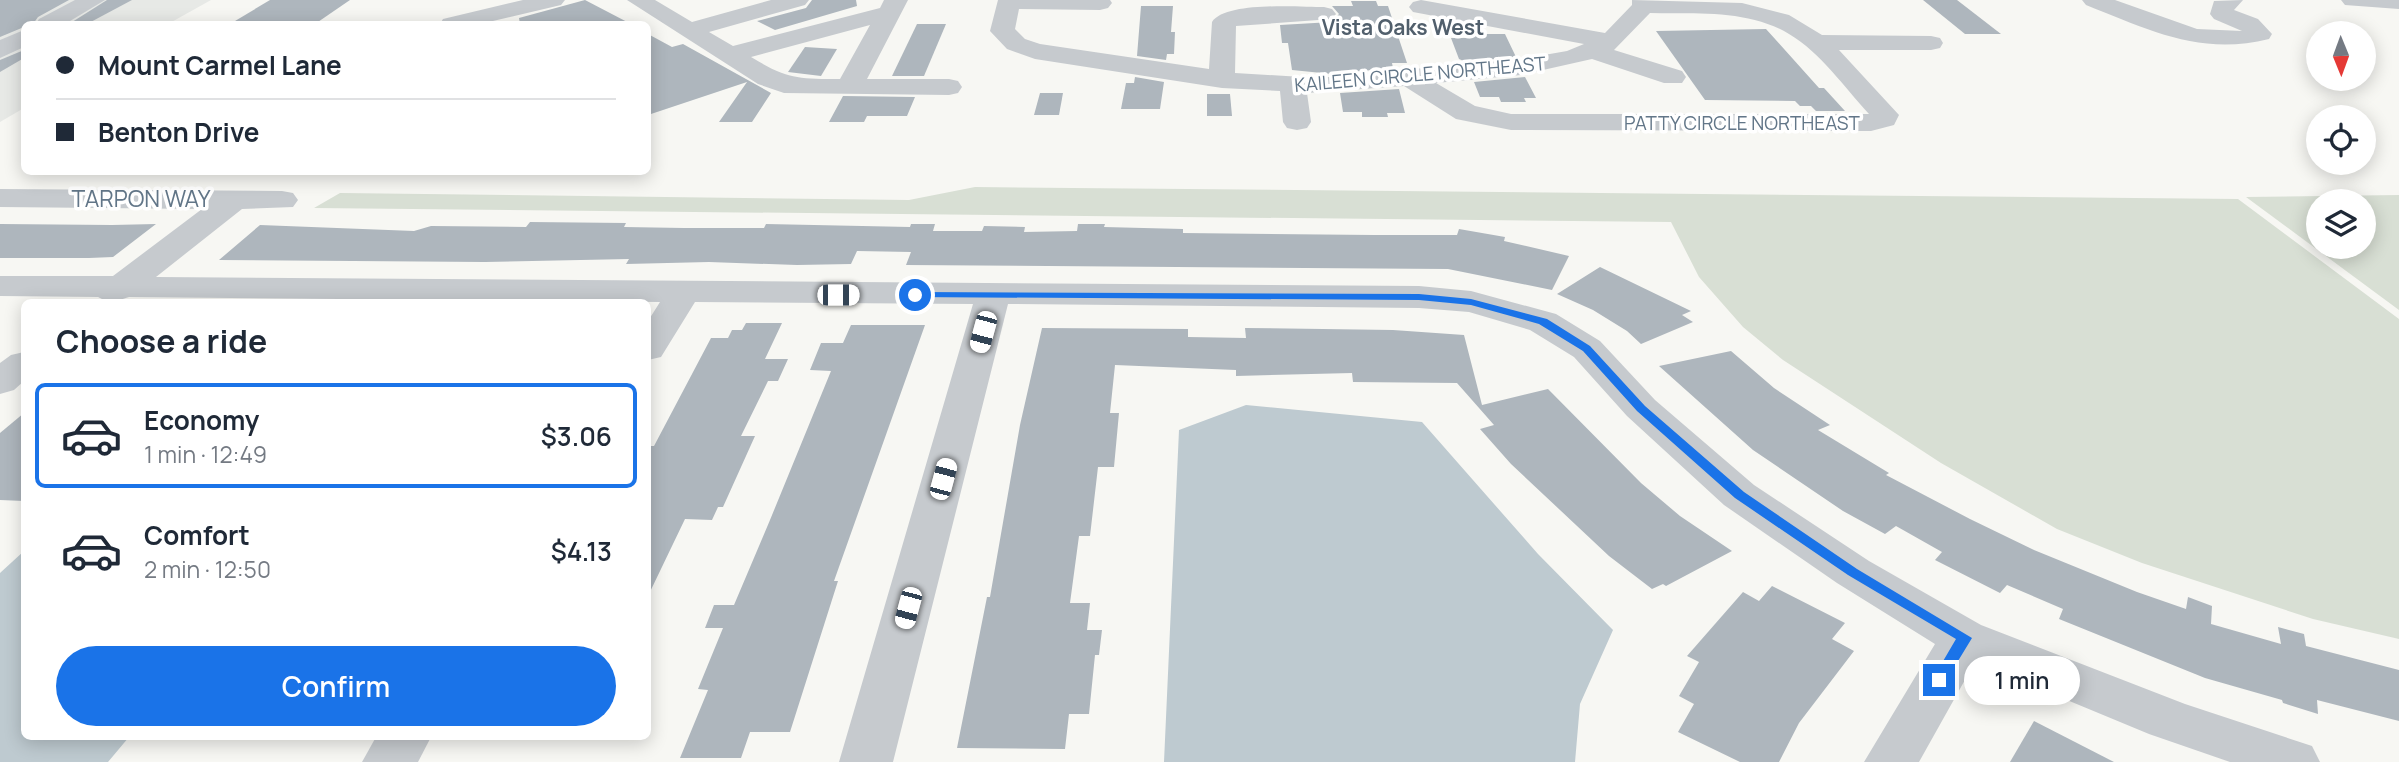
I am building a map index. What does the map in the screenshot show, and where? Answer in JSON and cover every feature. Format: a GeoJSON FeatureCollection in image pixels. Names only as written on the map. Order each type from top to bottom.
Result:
{"type":"FeatureCollection","features":[{"type":"Feature","properties":{"kind":"street"},"geometry":{"type":"LineString","coordinates":[[54,21],[93,0]]}},
{"type":"Feature","properties":{"kind":"street"},"geometry":{"type":"LineString","coordinates":[[465,21],[553,0]]}},
{"type":"Feature","properties":{"kind":"street"},"geometry":{"type":"LineString","coordinates":[[639,0],[767,78],[793,87],[949,88]]}},
{"type":"Feature","properties":{"kind":"street"},"geometry":{"type":"LineString","coordinates":[[689,30],[797,0]]}},
{"type":"Feature","properties":{"kind":"street"},"geometry":{"type":"LineString","coordinates":[[2094,0],[2177,31],[2212,39],[2248,38],[2260,34],[2219,6]]}},
{"type":"Feature","properties":{"kind":"street"},"geometry":{"type":"LineString","coordinates":[[2353,0],[2399,2]]}},
{"type":"Feature","properties":{"kind":"street"},"geometry":{"type":"LineString","coordinates":[[1009,1],[1100,3]]}},
{"type":"Feature","properties":{"kind":"street","name":"KAILEEN CIRCLE NORTHEAST"},"geometry":{"type":"LineString","coordinates":[[1009,1],[1002,31],[1016,44],[1035,51],[1222,80],[1293,86],[1521,67],[1603,46]]}},
{"type":"Feature","properties":{"kind":"street"},"geometry":{"type":"LineString","coordinates":[[1603,46],[1644,3]]}},
{"type":"Feature","properties":{"kind":"street","name":"PATTY CIRCLE NORTHEAST"},"geometry":{"type":"LineString","coordinates":[[1410,78],[1456,109],[1495,121],[1871,123],[1884,119],[1885,115],[1815,42],[1783,21],[1747,6],[1644,3]]}},
{"type":"Feature","properties":{"kind":"street"},"geometry":{"type":"LineString","coordinates":[[729,55],[892,6]]}},
{"type":"Feature","properties":{"kind":"street"},"geometry":{"type":"LineString","coordinates":[[849,87],[892,6]]}},
{"type":"Feature","properties":{"kind":"street"},"geometry":{"type":"LineString","coordinates":[[1421,7],[1603,46],[1673,76]]}},
{"type":"Feature","properties":{"kind":"street"},"geometry":{"type":"LineString","coordinates":[[1222,80],[1224,22],[1250,15],[1324,14]]}},
{"type":"Feature","properties":{"kind":"street"},"geometry":{"type":"LineString","coordinates":[[0,50],[21,39]]}},
{"type":"Feature","properties":{"kind":"street"},"geometry":{"type":"LineString","coordinates":[[1815,42],[1931,43]]}},
{"type":"Feature","properties":{"kind":"street"},"geometry":{"type":"LineString","coordinates":[[1032,76],[1099,75],[1129,65]]}},
{"type":"Feature","properties":{"kind":"street"},"geometry":{"type":"LineString","coordinates":[[1293,86],[1297,122]]}},
{"type":"Feature","properties":{"kind":"street","name":"TARPON WAY"},"geometry":{"type":"LineString","coordinates":[[0,198],[282,200]]}},
{"type":"Feature","properties":{"kind":"street"},"geometry":{"type":"LineString","coordinates":[[110,295],[234,200]]}},
{"type":"Feature","properties":{"kind":"street"},"geometry":{"type":"LineString","coordinates":[[0,286],[110,295],[683,293],[1419,297],[1471,302],[1543,322],[1587,349],[1641,408],[1739,495],[1853,572],[1964,638],[2167,719],[2293,762]]}},
{"type":"Feature","properties":{"kind":"street"},"geometry":{"type":"LineString","coordinates":[[651,344],[683,293]]}},
{"type":"Feature","properties":{"kind":"street"},"geometry":{"type":"LineString","coordinates":[[866,762],[993,296]]}},
{"type":"Feature","properties":{"kind":"street"},"geometry":{"type":"LineString","coordinates":[[0,382],[21,365]]}},
{"type":"Feature","properties":{"kind":"street"},"geometry":{"type":"LineString","coordinates":[[1891,762],[1964,638]]}},
{"type":"Feature","properties":{"kind":"street"},"geometry":{"type":"LineString","coordinates":[[389,762],[403,740]]}},
{"type":"Feature","properties":{"kind":"shaded area"},"geometry":{"type":"Polygon","coordinates":[[[0,0],[211,0],[173,21],[21,21],[21,110],[0,122],[0,0]]]}},
{"type":"Feature","properties":{"kind":"shaded area"},"geometry":{"type":"Polygon","coordinates":[[[975,187],[2238,199],[2306,250],[2306,259],[2318,259],[2399,319],[2399,639],[2313,619],[2142,563],[2057,529],[1941,463],[1783,360],[1743,327],[1699,277],[1671,222],[314,208],[340,193],[909,200],[975,187]]]}},
{"type":"Feature","properties":{"kind":"shaded area"},"geometry":{"type":"Polygon","coordinates":[[[2376,195],[2399,195],[2399,310],[2330,259],[2376,259],[2376,195]]]}},
{"type":"Feature","properties":{"kind":"shaded area"},"geometry":{"type":"Polygon","coordinates":[[[2306,196],[2306,241],[2246,197],[2306,196]]]}},
{"type":"Feature","properties":{"kind":"shaded area"},"geometry":{"type":"Polygon","coordinates":[[[1246,405],[1422,422],[1538,554],[1613,630],[1580,704],[1575,762],[1164,762],[1179,430],[1246,405]]]}},
{"type":"Feature","properties":{"kind":"shaded area"},"geometry":{"type":"Polygon","coordinates":[[[21,554],[21,740],[126,740],[108,762],[0,762],[0,573],[21,554]]]}},
{"type":"Feature","properties":{"kind":"building"},"geometry":{"type":"Polygon","coordinates":[[[0,0],[69,0],[35,21],[21,21],[21,28],[0,37],[0,0]]]}},
{"type":"Feature","properties":{"kind":"building"},"geometry":{"type":"Polygon","coordinates":[[[107,0],[132,0],[93,21],[74,21],[107,0]]]}},
{"type":"Feature","properties":{"kind":"building"},"geometry":{"type":"Polygon","coordinates":[[[270,0],[350,0],[319,21],[235,21],[270,0]]]}},
{"type":"Feature","properties":{"kind":"building"},"geometry":{"type":"Polygon","coordinates":[[[585,0],[625,21],[520,21],[519,18],[585,0]]]}},
{"type":"Feature","properties":{"kind":"building"},"geometry":{"type":"Polygon","coordinates":[[[812,0],[856,0],[857,6],[775,30],[757,21],[806,8],[812,0]]]}},
{"type":"Feature","properties":{"kind":"building"},"geometry":{"type":"Polygon","coordinates":[[[1923,0],[1957,0],[2001,34],[1965,34],[1923,0]]]}},
{"type":"Feature","properties":{"kind":"building"},"geometry":{"type":"Polygon","coordinates":[[[1351,1],[1376,1],[1378,6],[1388,6],[1407,63],[1392,63],[1393,68],[1332,74],[1292,70],[1288,43],[1282,43],[1280,25],[1332,22],[1339,14],[1332,6],[1353,6],[1351,1]]]}},
{"type":"Feature","properties":{"kind":"building"},"geometry":{"type":"Polygon","coordinates":[[[1141,6],[1173,6],[1171,32],[1175,32],[1174,54],[1167,54],[1166,60],[1137,56],[1141,6]]]}},
{"type":"Feature","properties":{"kind":"building"},"geometry":{"type":"Polygon","coordinates":[[[917,24],[946,24],[924,76],[892,76],[917,24]]]}},
{"type":"Feature","properties":{"kind":"building"},"geometry":{"type":"Polygon","coordinates":[[[1766,29],[1819,88],[1824,88],[1845,111],[1816,111],[1811,106],[1800,106],[1795,101],[1705,100],[1656,31],[1766,29]]]}},
{"type":"Feature","properties":{"kind":"building"},"geometry":{"type":"Polygon","coordinates":[[[1466,34],[1505,34],[1516,57],[1466,62],[1459,59],[1451,38],[1468,38],[1466,34]]]}},
{"type":"Feature","properties":{"kind":"building"},"geometry":{"type":"Polygon","coordinates":[[[651,36],[672,47],[683,44],[771,93],[752,122],[719,122],[747,82],[651,114],[651,36]]]}},
{"type":"Feature","properties":{"kind":"building"},"geometry":{"type":"Polygon","coordinates":[[[805,47],[837,49],[821,76],[788,72],[805,47]]]}},
{"type":"Feature","properties":{"kind":"building"},"geometry":{"type":"Polygon","coordinates":[[[21,51],[21,60],[0,72],[0,60],[21,51]]]}},
{"type":"Feature","properties":{"kind":"building"},"geometry":{"type":"Polygon","coordinates":[[[1135,77],[1164,82],[1160,109],[1121,109],[1126,83],[1134,83],[1135,77]]]}},
{"type":"Feature","properties":{"kind":"building"},"geometry":{"type":"Polygon","coordinates":[[[1525,77],[1536,98],[1524,98],[1526,102],[1501,102],[1499,97],[1480,97],[1474,82],[1525,77]]]}},
{"type":"Feature","properties":{"kind":"building"},"geometry":{"type":"Polygon","coordinates":[[[1399,89],[1405,113],[1387,113],[1388,117],[1362,117],[1362,112],[1343,112],[1340,93],[1399,89]]]}},
{"type":"Feature","properties":{"kind":"building"},"geometry":{"type":"Polygon","coordinates":[[[1040,93],[1063,93],[1059,115],[1034,115],[1040,93]]]}},
{"type":"Feature","properties":{"kind":"building"},"geometry":{"type":"Polygon","coordinates":[[[1207,94],[1230,94],[1232,116],[1207,116],[1207,94]]]}},
{"type":"Feature","properties":{"kind":"building"},"geometry":{"type":"Polygon","coordinates":[[[843,96],[915,97],[907,116],[867,116],[864,122],[829,122],[843,96]]]}},
{"type":"Feature","properties":{"kind":"building"},"geometry":{"type":"Polygon","coordinates":[[[530,222],[626,223],[624,227],[684,228],[764,228],[766,224],[910,227],[911,224],[935,224],[933,231],[982,231],[984,226],[1025,227],[1024,232],[1077,231],[1078,224],[1105,224],[1104,227],[1183,229],[1183,233],[1374,235],[1457,235],[1459,229],[1505,237],[1504,241],[1569,256],[1552,290],[1448,269],[906,265],[911,252],[857,251],[851,264],[797,265],[709,262],[626,264],[629,259],[485,262],[219,260],[260,225],[414,231],[431,226],[526,227],[530,222]]]}},
{"type":"Feature","properties":{"kind":"building"},"geometry":{"type":"Polygon","coordinates":[[[0,224],[156,224],[113,257],[0,258],[0,224]]]}},
{"type":"Feature","properties":{"kind":"building"},"geometry":{"type":"Polygon","coordinates":[[[1600,267],[1691,311],[1682,315],[1693,322],[1641,344],[1627,331],[1593,310],[1557,294],[1600,267]]]}},
{"type":"Feature","properties":{"kind":"building"},"geometry":{"type":"Polygon","coordinates":[[[746,323],[782,323],[765,359],[788,359],[778,381],[768,381],[741,436],[755,436],[723,507],[718,507],[712,520],[685,519],[651,590],[651,446],[654,446],[711,338],[728,338],[732,330],[742,330],[746,323]]]}},
{"type":"Feature","properties":{"kind":"building"},"geometry":{"type":"Polygon","coordinates":[[[851,325],[925,325],[834,581],[838,581],[790,732],[750,732],[741,758],[680,758],[708,690],[698,689],[723,628],[705,628],[714,605],[734,605],[831,371],[810,370],[821,343],[843,343],[851,325]]]}},
{"type":"Feature","properties":{"kind":"building"},"geometry":{"type":"Polygon","coordinates":[[[1042,328],[1188,329],[1188,337],[1246,338],[1245,328],[1393,330],[1464,335],[1482,405],[1548,389],[1641,483],[1680,516],[1732,551],[1666,586],[1663,584],[1652,589],[1609,556],[1511,464],[1480,429],[1494,425],[1457,383],[1353,382],[1352,373],[1236,376],[1236,370],[1115,365],[1110,413],[1119,413],[1114,467],[1098,467],[1090,536],[1079,536],[1070,603],[1090,603],[1087,630],[1102,630],[1099,655],[1095,655],[1089,714],[1069,714],[1065,749],[957,748],[987,597],[990,597],[1020,425],[1042,328]]]}},
{"type":"Feature","properties":{"kind":"building"},"geometry":{"type":"Polygon","coordinates":[[[1731,351],[1774,388],[1830,425],[1818,430],[1889,473],[1886,475],[2034,550],[2186,609],[2188,597],[2212,606],[2211,624],[2281,644],[2278,627],[2304,634],[2306,646],[2399,670],[2399,721],[2317,700],[2318,714],[2283,703],[2282,700],[2205,678],[2059,619],[2063,609],[2007,585],[2000,593],[1935,560],[1942,552],[1896,526],[1885,534],[1843,511],[1753,450],[1659,366],[1731,351]]]}},
{"type":"Feature","properties":{"kind":"building"},"geometry":{"type":"Polygon","coordinates":[[[21,416],[21,501],[0,500],[0,433],[21,416]]]}},
{"type":"Feature","properties":{"kind":"building"},"geometry":{"type":"Polygon","coordinates":[[[1772,586],[1845,623],[1832,639],[1854,651],[1799,723],[1779,762],[1740,762],[1678,732],[1694,704],[1679,696],[1699,662],[1687,656],[1743,592],[1759,601],[1772,586]]]}},
{"type":"Feature","properties":{"kind":"building"},"geometry":{"type":"Polygon","coordinates":[[[2034,721],[2114,762],[2010,762],[2034,721]]]}},
{"type":"Feature","properties":{"kind":"district","name":"Vista Oaks West"},"geometry":{"type":"Point","coordinates":[1403,28]}},
{"type":"Feature","properties":{"kind":"route"},"geometry":{"type":"LineString","coordinates":[[915,295],[1419,297],[1471,302],[1543,322],[1587,349],[1641,408],[1739,495],[1853,572],[1964,638],[1939,680]]}}]}
